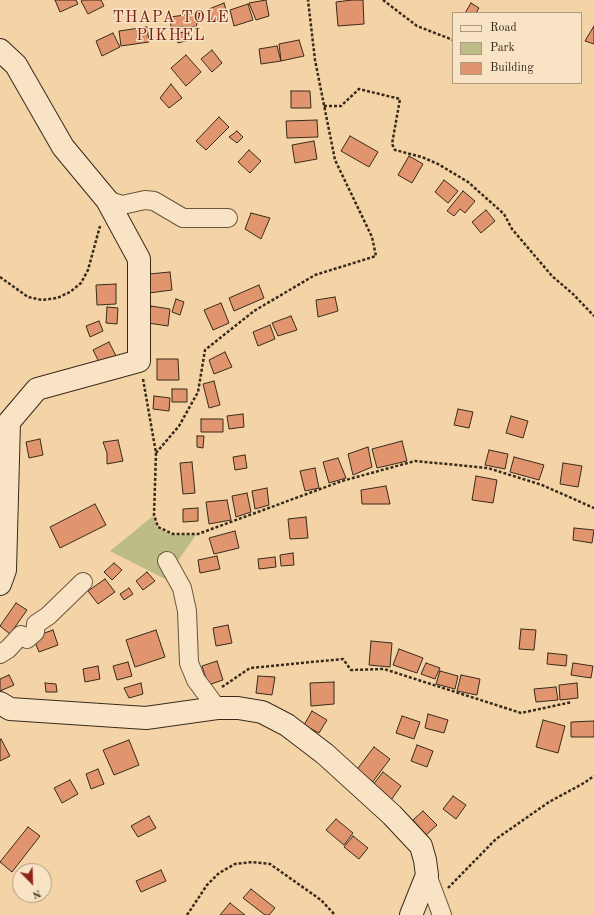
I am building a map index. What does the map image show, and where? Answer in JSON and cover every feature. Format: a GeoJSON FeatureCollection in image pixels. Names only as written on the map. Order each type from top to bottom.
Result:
{"type":"FeatureCollection","features":[{"type":"Feature","properties":{"kind":"main road"},"geometry":{"type":"LineString","coordinates":[[0,50],[16,65],[63,147],[107,200],[138,259],[139,361],[37,389],[9,422],[5,570],[0,584]]}},
{"type":"Feature","properties":{"kind":"main road"},"geometry":{"type":"LineString","coordinates":[[3,709],[146,718],[217,708],[238,708],[262,712],[287,725],[325,754],[392,815],[421,846],[426,860],[427,875],[411,915]]}},
{"type":"Feature","properties":{"kind":"street"},"geometry":{"type":"LineString","coordinates":[[107,200],[122,205],[145,200],[154,201],[183,218],[228,218]]}},
{"type":"Feature","properties":{"kind":"street"},"geometry":{"type":"LineString","coordinates":[[167,561],[182,588],[184,596],[187,611],[189,663],[196,680],[217,708]]}},
{"type":"Feature","properties":{"kind":"street"},"geometry":{"type":"LineString","coordinates":[[0,654],[8,649],[21,635],[27,639],[36,632],[36,624],[48,616],[83,582]]}},
{"type":"Feature","properties":{"kind":"street"},"geometry":{"type":"LineString","coordinates":[[427,875],[439,908]]}},
{"type":"Feature","properties":{"kind":"path"},"geometry":{"type":"LineString","coordinates":[[156,453],[179,426],[198,392],[205,350],[254,311],[315,275],[376,256],[372,237],[335,160],[315,60],[308,0]]}},
{"type":"Feature","properties":{"kind":"path"},"geometry":{"type":"LineString","coordinates":[[383,0],[417,26],[452,40]]}},
{"type":"Feature","properties":{"kind":"path"},"geometry":{"type":"LineString","coordinates":[[324,106],[341,106],[359,89],[400,99],[392,144],[394,150],[422,157],[438,164],[468,182],[504,214],[512,228],[552,276],[573,294],[594,316]]}},
{"type":"Feature","properties":{"kind":"path"},"geometry":{"type":"LineString","coordinates":[[0,277],[28,297],[42,300],[57,298],[70,292],[81,283],[88,270],[107,200]]}},
{"type":"Feature","properties":{"kind":"path"},"geometry":{"type":"LineString","coordinates":[[139,361],[156,453],[154,515],[158,527],[173,534],[198,534],[342,481],[415,461],[488,468],[542,484],[594,508]]}},
{"type":"Feature","properties":{"kind":"path"},"geometry":{"type":"LineString","coordinates":[[217,708],[214,693],[250,668],[343,659],[351,670],[384,669],[521,713],[572,702]]}},
{"type":"Feature","properties":{"kind":"path"},"geometry":{"type":"LineString","coordinates":[[439,908],[496,839],[549,802],[594,776]]}},
{"type":"Feature","properties":{"kind":"path"},"geometry":{"type":"LineString","coordinates":[[187,915],[207,885],[219,873],[235,864],[252,862],[270,864],[321,900],[335,915]]}},
{"type":"Feature","properties":{"kind":"green space"},"geometry":{"type":"Polygon","coordinates":[[[153,516],[157,528],[172,535],[196,535],[165,579],[110,551],[153,516]]]}},
{"type":"Feature","properties":{"kind":"building"},"geometry":{"type":"Polygon","coordinates":[[[55,0],[76,0],[78,4],[60,12],[55,0]]]}},
{"type":"Feature","properties":{"kind":"building"},"geometry":{"type":"Polygon","coordinates":[[[101,0],[104,6],[88,14],[81,1],[101,0]]]}},
{"type":"Feature","properties":{"kind":"building"},"geometry":{"type":"Polygon","coordinates":[[[266,0],[269,16],[256,20],[249,3],[266,0]]]}},
{"type":"Feature","properties":{"kind":"building"},"geometry":{"type":"Polygon","coordinates":[[[363,0],[364,24],[338,26],[336,2],[363,0]]]}},
{"type":"Feature","properties":{"kind":"building"},"geometry":{"type":"Polygon","coordinates":[[[224,3],[228,17],[212,22],[209,9],[224,3]]]}},
{"type":"Feature","properties":{"kind":"building"},"geometry":{"type":"Polygon","coordinates":[[[471,3],[479,8],[477,12],[466,12],[471,3]]]}},
{"type":"Feature","properties":{"kind":"building"},"geometry":{"type":"Polygon","coordinates":[[[248,4],[253,20],[234,26],[230,10],[248,4]]]}},
{"type":"Feature","properties":{"kind":"building"},"geometry":{"type":"Polygon","coordinates":[[[200,13],[196,27],[171,27],[170,17],[200,13]]]}},
{"type":"Feature","properties":{"kind":"building"},"geometry":{"type":"Polygon","coordinates":[[[594,26],[594,44],[585,41],[594,26]]]}},
{"type":"Feature","properties":{"kind":"building"},"geometry":{"type":"Polygon","coordinates":[[[147,27],[149,42],[121,46],[119,31],[147,27]]]}},
{"type":"Feature","properties":{"kind":"building"},"geometry":{"type":"Polygon","coordinates":[[[187,31],[189,40],[178,43],[176,34],[187,31]]]}},
{"type":"Feature","properties":{"kind":"building"},"geometry":{"type":"Polygon","coordinates":[[[113,33],[120,47],[102,56],[96,41],[113,33]]]}},
{"type":"Feature","properties":{"kind":"building"},"geometry":{"type":"Polygon","coordinates":[[[299,40],[304,56],[281,61],[279,44],[299,40]]]}},
{"type":"Feature","properties":{"kind":"building"},"geometry":{"type":"Polygon","coordinates":[[[277,46],[281,61],[261,64],[259,49],[277,46]]]}},
{"type":"Feature","properties":{"kind":"building"},"geometry":{"type":"Polygon","coordinates":[[[212,50],[222,63],[212,72],[201,59],[212,50]]]}},
{"type":"Feature","properties":{"kind":"building"},"geometry":{"type":"Polygon","coordinates":[[[186,55],[201,72],[186,86],[171,68],[186,55]]]}},
{"type":"Feature","properties":{"kind":"building"},"geometry":{"type":"Polygon","coordinates":[[[171,84],[182,98],[169,108],[160,98],[171,84]]]}},
{"type":"Feature","properties":{"kind":"building"},"geometry":{"type":"Polygon","coordinates":[[[291,91],[310,91],[311,108],[291,108],[291,91]]]}},
{"type":"Feature","properties":{"kind":"building"},"geometry":{"type":"Polygon","coordinates":[[[219,117],[229,127],[206,150],[196,141],[219,117]]]}},
{"type":"Feature","properties":{"kind":"building"},"geometry":{"type":"Polygon","coordinates":[[[317,120],[318,137],[287,138],[286,121],[317,120]]]}},
{"type":"Feature","properties":{"kind":"building"},"geometry":{"type":"Polygon","coordinates":[[[237,131],[243,137],[237,143],[229,137],[237,131]]]}},
{"type":"Feature","properties":{"kind":"building"},"geometry":{"type":"Polygon","coordinates":[[[350,136],[378,152],[369,167],[341,151],[350,136]]]}},
{"type":"Feature","properties":{"kind":"building"},"geometry":{"type":"Polygon","coordinates":[[[314,141],[317,159],[295,163],[292,145],[314,141]]]}},
{"type":"Feature","properties":{"kind":"building"},"geometry":{"type":"Polygon","coordinates":[[[249,150],[261,161],[250,173],[238,162],[249,150]]]}},
{"type":"Feature","properties":{"kind":"building"},"geometry":{"type":"Polygon","coordinates":[[[409,156],[423,164],[412,183],[398,175],[409,156]]]}},
{"type":"Feature","properties":{"kind":"building"},"geometry":{"type":"Polygon","coordinates":[[[444,180],[458,191],[448,203],[435,192],[444,180]]]}},
{"type":"Feature","properties":{"kind":"building"},"geometry":{"type":"Polygon","coordinates":[[[463,191],[475,201],[465,213],[460,209],[454,216],[447,211],[463,191]]]}},
{"type":"Feature","properties":{"kind":"building"},"geometry":{"type":"Polygon","coordinates":[[[486,210],[495,221],[481,233],[472,222],[486,210]]]}},
{"type":"Feature","properties":{"kind":"building"},"geometry":{"type":"Polygon","coordinates":[[[251,213],[270,218],[261,239],[245,229],[251,213]]]}},
{"type":"Feature","properties":{"kind":"building"},"geometry":{"type":"Polygon","coordinates":[[[170,272],[172,290],[149,293],[149,274],[170,272]]]}},
{"type":"Feature","properties":{"kind":"building"},"geometry":{"type":"Polygon","coordinates":[[[116,284],[116,304],[97,305],[96,285],[116,284]]]}},
{"type":"Feature","properties":{"kind":"building"},"geometry":{"type":"Polygon","coordinates":[[[259,285],[264,298],[234,311],[229,298],[259,285]]]}},
{"type":"Feature","properties":{"kind":"building"},"geometry":{"type":"Polygon","coordinates":[[[335,297],[338,311],[318,317],[316,300],[335,297]]]}},
{"type":"Feature","properties":{"kind":"building"},"geometry":{"type":"Polygon","coordinates":[[[176,299],[184,302],[180,315],[172,312],[176,299]]]}},
{"type":"Feature","properties":{"kind":"building"},"geometry":{"type":"Polygon","coordinates":[[[221,303],[229,323],[213,330],[204,310],[221,303]]]}},
{"type":"Feature","properties":{"kind":"building"},"geometry":{"type":"Polygon","coordinates":[[[151,306],[170,309],[168,326],[148,323],[151,306]]]}},
{"type":"Feature","properties":{"kind":"building"},"geometry":{"type":"Polygon","coordinates":[[[107,307],[118,308],[117,324],[106,323],[107,307]]]}},
{"type":"Feature","properties":{"kind":"building"},"geometry":{"type":"Polygon","coordinates":[[[291,316],[297,330],[278,336],[272,323],[291,316]]]}},
{"type":"Feature","properties":{"kind":"building"},"geometry":{"type":"Polygon","coordinates":[[[99,321],[103,331],[90,337],[86,326],[99,321]]]}},
{"type":"Feature","properties":{"kind":"building"},"geometry":{"type":"Polygon","coordinates":[[[270,325],[275,339],[258,346],[253,332],[270,325]]]}},
{"type":"Feature","properties":{"kind":"building"},"geometry":{"type":"Polygon","coordinates":[[[109,342],[118,360],[102,368],[93,350],[109,342]]]}},
{"type":"Feature","properties":{"kind":"building"},"geometry":{"type":"Polygon","coordinates":[[[225,352],[232,367],[214,374],[209,360],[225,352]]]}},
{"type":"Feature","properties":{"kind":"building"},"geometry":{"type":"Polygon","coordinates":[[[157,359],[178,359],[179,380],[157,380],[157,359]]]}},
{"type":"Feature","properties":{"kind":"building"},"geometry":{"type":"Polygon","coordinates":[[[214,381],[220,405],[209,408],[203,384],[214,381]]]}},
{"type":"Feature","properties":{"kind":"building"},"geometry":{"type":"Polygon","coordinates":[[[172,389],[187,389],[187,402],[172,402],[172,389]]]}},
{"type":"Feature","properties":{"kind":"building"},"geometry":{"type":"Polygon","coordinates":[[[154,396],[170,398],[169,411],[153,409],[154,396]]]}},
{"type":"Feature","properties":{"kind":"building"},"geometry":{"type":"Polygon","coordinates":[[[458,409],[473,412],[469,428],[454,425],[458,409]]]}},
{"type":"Feature","properties":{"kind":"building"},"geometry":{"type":"Polygon","coordinates":[[[243,414],[244,427],[229,429],[227,416],[243,414]]]}},
{"type":"Feature","properties":{"kind":"building"},"geometry":{"type":"Polygon","coordinates":[[[511,416],[528,421],[523,438],[506,433],[511,416]]]}},
{"type":"Feature","properties":{"kind":"building"},"geometry":{"type":"Polygon","coordinates":[[[201,419],[223,419],[223,432],[201,432],[201,419]]]}},
{"type":"Feature","properties":{"kind":"building"},"geometry":{"type":"Polygon","coordinates":[[[197,436],[204,436],[203,448],[197,447],[197,436]]]}},
{"type":"Feature","properties":{"kind":"building"},"geometry":{"type":"Polygon","coordinates":[[[40,439],[43,455],[29,458],[26,442],[40,439]]]}},
{"type":"Feature","properties":{"kind":"building"},"geometry":{"type":"Polygon","coordinates":[[[118,440],[123,461],[107,464],[107,453],[103,442],[118,440]]]}},
{"type":"Feature","properties":{"kind":"building"},"geometry":{"type":"Polygon","coordinates":[[[402,441],[407,461],[377,468],[372,449],[402,441]]]}},
{"type":"Feature","properties":{"kind":"building"},"geometry":{"type":"Polygon","coordinates":[[[368,447],[372,467],[353,475],[348,454],[368,447]]]}},
{"type":"Feature","properties":{"kind":"building"},"geometry":{"type":"Polygon","coordinates":[[[489,450],[508,454],[505,469],[485,465],[489,450]]]}},
{"type":"Feature","properties":{"kind":"building"},"geometry":{"type":"Polygon","coordinates":[[[245,455],[247,468],[235,470],[233,457],[245,455]]]}},
{"type":"Feature","properties":{"kind":"building"},"geometry":{"type":"Polygon","coordinates":[[[514,457],[544,465],[539,480],[510,472],[514,457]]]}},
{"type":"Feature","properties":{"kind":"building"},"geometry":{"type":"Polygon","coordinates":[[[338,458],[346,478],[329,483],[323,462],[338,458]]]}},
{"type":"Feature","properties":{"kind":"building"},"geometry":{"type":"Polygon","coordinates":[[[192,462],[195,493],[183,494],[180,463],[192,462]]]}},
{"type":"Feature","properties":{"kind":"building"},"geometry":{"type":"Polygon","coordinates":[[[563,463],[582,466],[578,487],[560,484],[563,463]]]}},
{"type":"Feature","properties":{"kind":"building"},"geometry":{"type":"Polygon","coordinates":[[[315,468],[319,488],[305,491],[300,471],[315,468]]]}},
{"type":"Feature","properties":{"kind":"building"},"geometry":{"type":"Polygon","coordinates":[[[476,476],[497,480],[493,503],[472,500],[476,476]]]}},
{"type":"Feature","properties":{"kind":"building"},"geometry":{"type":"Polygon","coordinates":[[[386,486],[390,504],[362,504],[361,490],[386,486]]]}},
{"type":"Feature","properties":{"kind":"building"},"geometry":{"type":"Polygon","coordinates":[[[267,488],[269,505],[255,509],[252,491],[267,488]]]}},
{"type":"Feature","properties":{"kind":"building"},"geometry":{"type":"Polygon","coordinates":[[[247,493],[251,512],[236,517],[232,496],[247,493]]]}},
{"type":"Feature","properties":{"kind":"building"},"geometry":{"type":"Polygon","coordinates":[[[227,500],[231,520],[209,524],[206,502],[227,500]]]}},
{"type":"Feature","properties":{"kind":"building"},"geometry":{"type":"Polygon","coordinates":[[[95,504],[106,525],[60,548],[50,527],[95,504]]]}},
{"type":"Feature","properties":{"kind":"building"},"geometry":{"type":"Polygon","coordinates":[[[198,508],[198,521],[183,522],[183,509],[198,508]]]}},
{"type":"Feature","properties":{"kind":"building"},"geometry":{"type":"Polygon","coordinates":[[[306,517],[308,538],[290,539],[288,519],[306,517]]]}},
{"type":"Feature","properties":{"kind":"building"},"geometry":{"type":"Polygon","coordinates":[[[574,528],[594,530],[592,543],[573,540],[574,528]]]}},
{"type":"Feature","properties":{"kind":"building"},"geometry":{"type":"Polygon","coordinates":[[[235,531],[239,548],[214,554],[209,538],[235,531]]]}},
{"type":"Feature","properties":{"kind":"building"},"geometry":{"type":"Polygon","coordinates":[[[293,553],[294,565],[281,566],[280,555],[293,553]]]}},
{"type":"Feature","properties":{"kind":"building"},"geometry":{"type":"Polygon","coordinates":[[[217,556],[220,569],[200,573],[198,560],[217,556]]]}},
{"type":"Feature","properties":{"kind":"building"},"geometry":{"type":"Polygon","coordinates":[[[275,557],[276,567],[259,569],[258,559],[275,557]]]}},
{"type":"Feature","properties":{"kind":"building"},"geometry":{"type":"Polygon","coordinates":[[[114,563],[122,570],[112,580],[104,572],[114,563]]]}},
{"type":"Feature","properties":{"kind":"building"},"geometry":{"type":"Polygon","coordinates":[[[147,572],[155,581],[143,590],[136,581],[147,572]]]}},
{"type":"Feature","properties":{"kind":"building"},"geometry":{"type":"Polygon","coordinates":[[[105,579],[115,592],[98,604],[88,591],[105,579]]]}},
{"type":"Feature","properties":{"kind":"building"},"geometry":{"type":"Polygon","coordinates":[[[129,588],[133,594],[124,600],[120,594],[129,588]]]}},
{"type":"Feature","properties":{"kind":"building"},"geometry":{"type":"Polygon","coordinates":[[[16,603],[27,610],[10,634],[0,626],[16,603]]]}},
{"type":"Feature","properties":{"kind":"building"},"geometry":{"type":"Polygon","coordinates":[[[228,625],[232,643],[216,646],[213,628],[228,625]]]}},
{"type":"Feature","properties":{"kind":"building"},"geometry":{"type":"Polygon","coordinates":[[[521,629],[536,630],[534,650],[519,649],[521,629]]]}},
{"type":"Feature","properties":{"kind":"building"},"geometry":{"type":"Polygon","coordinates":[[[53,630],[58,645],[39,652],[33,637],[53,630]]]}},
{"type":"Feature","properties":{"kind":"building"},"geometry":{"type":"Polygon","coordinates":[[[156,630],[165,657],[135,667],[126,640],[156,630]]]}},
{"type":"Feature","properties":{"kind":"building"},"geometry":{"type":"Polygon","coordinates":[[[371,641],[392,643],[390,667],[369,665],[371,641]]]}},
{"type":"Feature","properties":{"kind":"building"},"geometry":{"type":"Polygon","coordinates":[[[399,649],[423,658],[417,673],[393,665],[399,649]]]}},
{"type":"Feature","properties":{"kind":"building"},"geometry":{"type":"Polygon","coordinates":[[[548,653],[567,655],[566,666],[547,664],[548,653]]]}},
{"type":"Feature","properties":{"kind":"building"},"geometry":{"type":"Polygon","coordinates":[[[217,661],[223,680],[208,685],[202,666],[217,661]]]}},
{"type":"Feature","properties":{"kind":"building"},"geometry":{"type":"Polygon","coordinates":[[[128,662],[132,676],[117,680],[113,666],[128,662]]]}},
{"type":"Feature","properties":{"kind":"building"},"geometry":{"type":"Polygon","coordinates":[[[426,663],[440,668],[435,679],[421,674],[426,663]]]}},
{"type":"Feature","properties":{"kind":"building"},"geometry":{"type":"Polygon","coordinates":[[[573,663],[593,666],[591,678],[571,675],[573,663]]]}},
{"type":"Feature","properties":{"kind":"building"},"geometry":{"type":"Polygon","coordinates":[[[98,666],[100,679],[85,682],[83,669],[98,666]]]}},
{"type":"Feature","properties":{"kind":"building"},"geometry":{"type":"Polygon","coordinates":[[[440,671],[458,676],[455,689],[436,684],[440,671]]]}},
{"type":"Feature","properties":{"kind":"building"},"geometry":{"type":"Polygon","coordinates":[[[9,675],[14,685],[0,691],[0,679],[9,675]]]}},
{"type":"Feature","properties":{"kind":"building"},"geometry":{"type":"Polygon","coordinates":[[[461,675],[480,679],[477,695],[457,691],[461,675]]]}},
{"type":"Feature","properties":{"kind":"building"},"geometry":{"type":"Polygon","coordinates":[[[258,676],[275,677],[272,695],[256,693],[258,676]]]}},
{"type":"Feature","properties":{"kind":"building"},"geometry":{"type":"Polygon","coordinates":[[[334,682],[334,704],[311,706],[310,683],[334,682]]]}},
{"type":"Feature","properties":{"kind":"building"},"geometry":{"type":"Polygon","coordinates":[[[45,683],[56,684],[57,692],[46,692],[45,683]]]}},
{"type":"Feature","properties":{"kind":"building"},"geometry":{"type":"Polygon","coordinates":[[[141,683],[143,694],[129,698],[124,688],[141,683]]]}},
{"type":"Feature","properties":{"kind":"building"},"geometry":{"type":"Polygon","coordinates":[[[577,683],[578,698],[560,700],[559,685],[577,683]]]}},
{"type":"Feature","properties":{"kind":"building"},"geometry":{"type":"Polygon","coordinates":[[[556,687],[558,700],[536,702],[534,689],[556,687]]]}},
{"type":"Feature","properties":{"kind":"building"},"geometry":{"type":"Polygon","coordinates":[[[312,711],[327,720],[319,733],[304,725],[312,711]]]}},
{"type":"Feature","properties":{"kind":"building"},"geometry":{"type":"Polygon","coordinates":[[[428,714],[448,720],[444,733],[425,728],[428,714]]]}},
{"type":"Feature","properties":{"kind":"building"},"geometry":{"type":"Polygon","coordinates":[[[402,716],[420,722],[414,739],[396,733],[402,716]]]}},
{"type":"Feature","properties":{"kind":"building"},"geometry":{"type":"Polygon","coordinates":[[[543,720],[565,726],[558,753],[536,747],[543,720]]]}},
{"type":"Feature","properties":{"kind":"building"},"geometry":{"type":"Polygon","coordinates":[[[594,721],[594,737],[571,737],[571,722],[594,721]]]}},
{"type":"Feature","properties":{"kind":"building"},"geometry":{"type":"Polygon","coordinates":[[[1,739],[10,756],[0,761],[0,740],[1,739]]]}},
{"type":"Feature","properties":{"kind":"building"},"geometry":{"type":"Polygon","coordinates":[[[129,740],[139,765],[114,775],[103,750],[129,740]]]}},
{"type":"Feature","properties":{"kind":"building"},"geometry":{"type":"Polygon","coordinates":[[[417,745],[433,751],[427,767],[411,761],[417,745]]]}},
{"type":"Feature","properties":{"kind":"building"},"geometry":{"type":"Polygon","coordinates":[[[374,747],[390,759],[371,784],[355,772],[374,747]]]}},
{"type":"Feature","properties":{"kind":"building"},"geometry":{"type":"Polygon","coordinates":[[[98,769],[104,784],[91,789],[86,774],[98,769]]]}},
{"type":"Feature","properties":{"kind":"building"},"geometry":{"type":"Polygon","coordinates":[[[383,772],[401,786],[391,800],[372,786],[383,772]]]}},
{"type":"Feature","properties":{"kind":"building"},"geometry":{"type":"Polygon","coordinates":[[[70,780],[78,794],[62,803],[54,788],[70,780]]]}},
{"type":"Feature","properties":{"kind":"building"},"geometry":{"type":"Polygon","coordinates":[[[453,796],[466,805],[456,819],[443,809],[453,796]]]}},
{"type":"Feature","properties":{"kind":"building"},"geometry":{"type":"Polygon","coordinates":[[[423,811],[437,825],[426,835],[413,820],[423,811]]]}},
{"type":"Feature","properties":{"kind":"building"},"geometry":{"type":"Polygon","coordinates":[[[149,816],[156,828],[138,837],[131,826],[149,816]]]}},
{"type":"Feature","properties":{"kind":"building"},"geometry":{"type":"Polygon","coordinates":[[[336,819],[353,833],[344,845],[326,830],[336,819]]]}},
{"type":"Feature","properties":{"kind":"building"},"geometry":{"type":"Polygon","coordinates":[[[28,827],[40,836],[19,863],[12,863],[12,872],[0,862],[28,827]]]}},
{"type":"Feature","properties":{"kind":"building"},"geometry":{"type":"Polygon","coordinates":[[[353,836],[368,848],[359,859],[344,847],[353,836]]]}},
{"type":"Feature","properties":{"kind":"building"},"geometry":{"type":"Polygon","coordinates":[[[161,870],[166,881],[141,892],[136,881],[161,870]]]}},
{"type":"Feature","properties":{"kind":"building"},"geometry":{"type":"Polygon","coordinates":[[[251,889],[275,908],[269,915],[265,915],[243,898],[251,889]]]}},
{"type":"Feature","properties":{"kind":"building"},"geometry":{"type":"Polygon","coordinates":[[[230,903],[245,915],[220,915],[230,903]]]}},
{"type":"Feature","properties":{"kind":"district","name":"THAPA TOLE PIKHEL"},"geometry":{"type":"Point","coordinates":[171,27]}}]}
